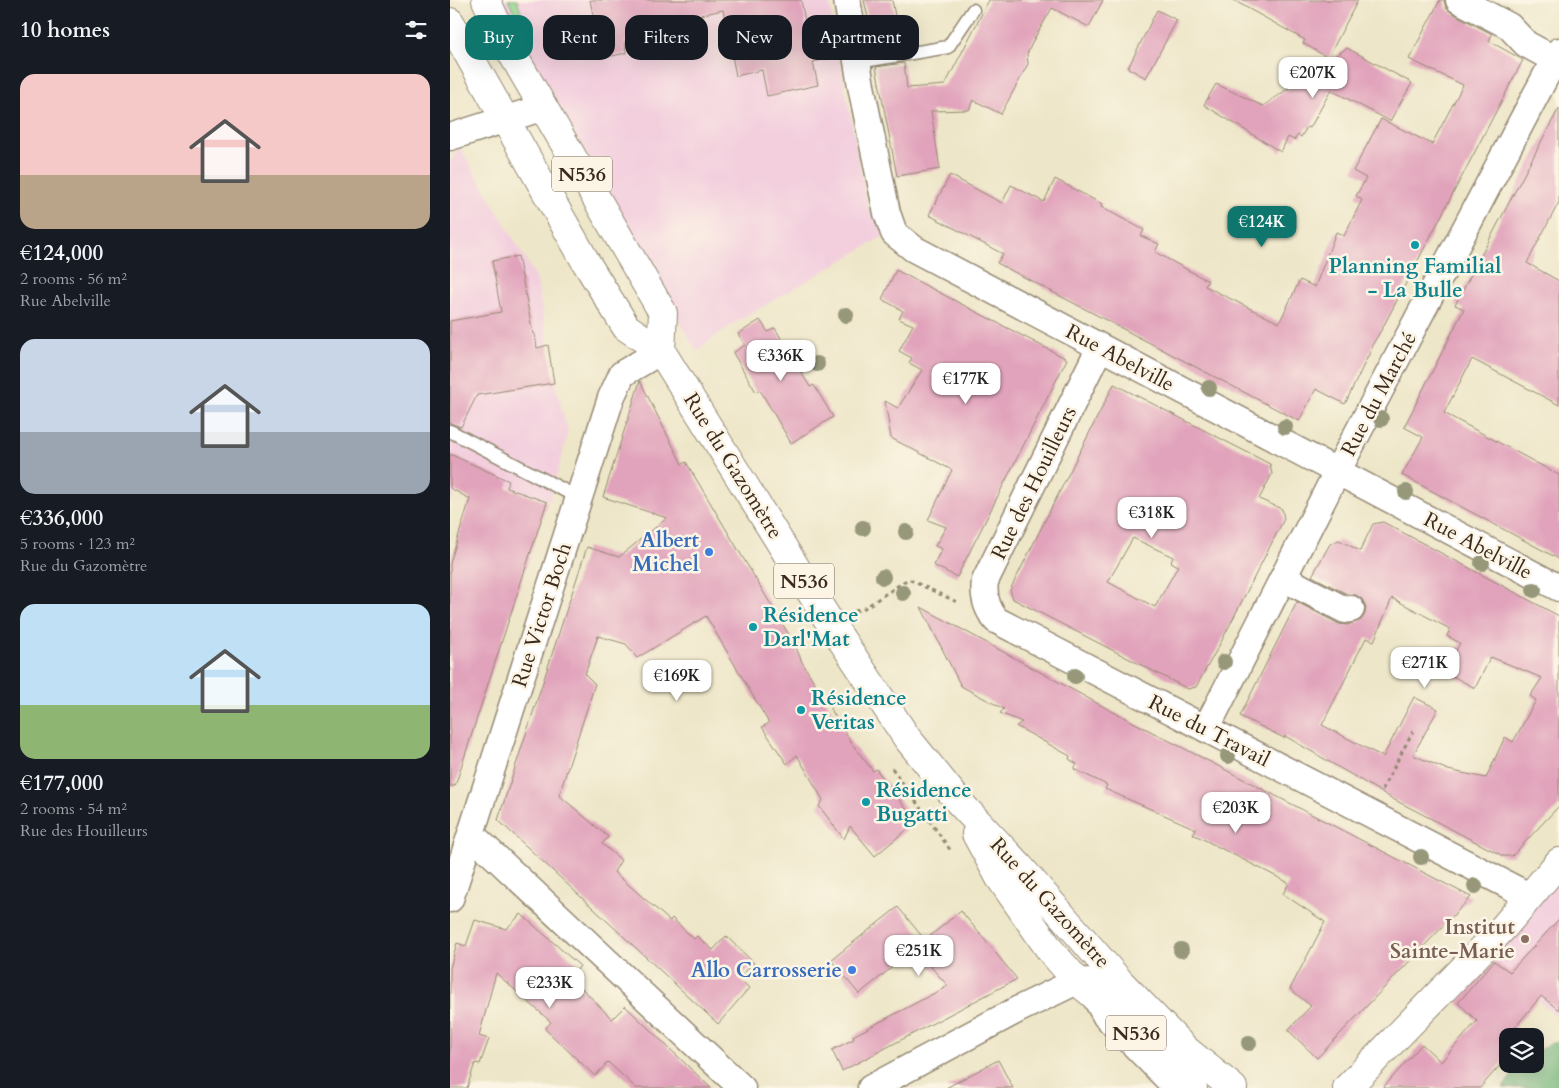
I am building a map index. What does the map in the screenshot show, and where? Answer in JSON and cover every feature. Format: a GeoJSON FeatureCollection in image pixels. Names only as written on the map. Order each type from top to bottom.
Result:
{"type":"FeatureCollection","features":[{"type":"Feature","properties":{"kind":"main road","name":"N536"},"geometry":{"type":"LineString","coordinates":[[486,0],[506,43],[663,313],[661,351]]}},
{"type":"Feature","properties":{"kind":"main road","name":"Rue du Gazomètre"},"geometry":{"type":"LineString","coordinates":[[450,22],[587,264],[626,327],[661,351],[827,618],[907,738],[959,802],[1019,866],[1120,982]]}},
{"type":"Feature","properties":{"kind":"main road","name":"Rue du Gazomètre"},"geometry":{"type":"LineString","coordinates":[[959,802],[1000,878],[1050,950],[1077,980]]}},
{"type":"Feature","properties":{"kind":"main road"},"geometry":{"type":"LineString","coordinates":[[1347,1088],[1503,928],[1559,862]]}},
{"type":"Feature","properties":{"kind":"main road","name":"N536"},"geometry":{"type":"LineString","coordinates":[[1077,980],[1114,1012],[1193,1088]]}},
{"type":"Feature","properties":{"kind":"main road","name":"N536"},"geometry":{"type":"LineString","coordinates":[[1120,982],[1186,1050],[1232,1088]]}},
{"type":"Feature","properties":{"kind":"street","name":"Rue Abelville"},"geometry":{"type":"LineString","coordinates":[[847,0],[887,213],[894,233],[914,249],[1559,588]]}},
{"type":"Feature","properties":{"kind":"street"},"geometry":{"type":"LineString","coordinates":[[1459,0],[1509,26],[1526,44],[1557,58]]}},
{"type":"Feature","properties":{"kind":"street","name":"Rue du Marché"},"geometry":{"type":"LineString","coordinates":[[1206,729],[1337,472],[1557,58]]}},
{"type":"Feature","properties":{"kind":"street"},"geometry":{"type":"LineString","coordinates":[[450,137],[544,107]]}},
{"type":"Feature","properties":{"kind":"street","name":"Rue des Houilleurs"},"geometry":{"type":"LineString","coordinates":[[992,614],[984,592],[986,581],[1100,347]]}},
{"type":"Feature","properties":{"kind":"street","name":"Rue Victor Boch"},"geometry":{"type":"LineString","coordinates":[[450,899],[611,398],[622,374],[661,351]]}},
{"type":"Feature","properties":{"kind":"street"},"geometry":{"type":"LineString","coordinates":[[1283,578],[1345,610],[1351,609]]}},
{"type":"Feature","properties":{"kind":"street","name":"Rue du Travail"},"geometry":{"type":"LineString","coordinates":[[992,614],[1206,729],[1529,896]]}},
{"type":"Feature","properties":{"kind":"street"},"geometry":{"type":"LineString","coordinates":[[471,834],[742,1088]]}},
{"type":"Feature","properties":{"kind":"street"},"geometry":{"type":"LineString","coordinates":[[870,1088],[1077,980],[1120,982]]}},
{"type":"Feature","properties":{"kind":"lane"},"geometry":{"type":"LineString","coordinates":[[858,62],[948,47],[973,10]]}},
{"type":"Feature","properties":{"kind":"lane"},"geometry":{"type":"LineString","coordinates":[[450,431],[579,498]]}},
{"type":"Feature","properties":{"kind":"lane"},"geometry":{"type":"LineString","coordinates":[[1077,980],[1100,1020],[1166,1088]]}},
{"type":"Feature","properties":{"kind":"path"},"geometry":{"type":"LineString","coordinates":[[827,618],[863,609],[908,579],[969,608],[992,614]]}},
{"type":"Feature","properties":{"kind":"path"},"geometry":{"type":"LineString","coordinates":[[1367,812],[1381,792],[1413,731]]}},
{"type":"Feature","properties":{"kind":"shaded area"},"geometry":{"type":"Polygon","coordinates":[[[500,0],[829,0],[832,15],[802,15],[802,60],[840,60],[868,210],[876,209],[884,236],[731,325],[696,351],[533,59],[533,15],[508,15],[500,0]]]}},
{"type":"Feature","properties":{"kind":"shaded area"},"geometry":{"type":"Polygon","coordinates":[[[459,146],[536,277],[556,387],[568,432],[550,501],[507,487],[460,484],[450,503],[450,163],[459,146]]]}},
{"type":"Feature","properties":{"kind":"shaded area","name":"Institut Sainte-Marie"},"geometry":{"type":"Polygon","coordinates":[[[1559,862],[1559,1019],[1481,950],[1559,862]]]}},
{"type":"Feature","properties":{"kind":"green space"},"geometry":{"type":"Polygon","coordinates":[[[508,0],[517,0],[522,15],[516,15],[508,0]]]}},
{"type":"Feature","properties":{"kind":"green space"},"geometry":{"type":"Polygon","coordinates":[[[1559,1042],[1559,1088],[1503,1088],[1514,1073],[1544,1073],[1544,1047],[1559,1042]]]}},
{"type":"Feature","properties":{"kind":"building"},"geometry":{"type":"Polygon","coordinates":[[[590,0],[801,0],[804,15],[802,15],[802,60],[822,60],[813,62],[818,85],[767,96],[762,70],[736,76],[733,60],[792,60],[792,15],[724,15],[723,10],[700,15],[625,15],[625,53],[615,55],[615,15],[593,15],[590,0]]]}},
{"type":"Feature","properties":{"kind":"building"},"geometry":{"type":"Polygon","coordinates":[[[864,0],[892,0],[895,15],[867,15],[864,0]]]}},
{"type":"Feature","properties":{"kind":"building"},"geometry":{"type":"Polygon","coordinates":[[[989,0],[1103,0],[1089,27],[1052,8],[1033,41],[1027,54],[1028,64],[1001,114],[973,100],[969,110],[931,111],[940,169],[897,176],[876,67],[904,63],[907,88],[945,85],[989,0]]]}},
{"type":"Feature","properties":{"kind":"building"},"geometry":{"type":"Polygon","coordinates":[[[1233,0],[1358,0],[1328,58],[1303,43],[1305,40],[1233,0]]]}},
{"type":"Feature","properties":{"kind":"building"},"geometry":{"type":"Polygon","coordinates":[[[1440,0],[1444,0],[1446,8],[1452,13],[1492,34],[1489,41],[1523,60],[1371,347],[1345,404],[1316,389],[1299,421],[997,263],[1003,254],[929,215],[950,175],[1002,203],[1011,185],[1044,202],[1055,179],[1102,204],[1101,207],[1144,230],[1141,236],[1159,244],[1155,252],[1208,281],[1205,286],[1279,323],[1300,280],[1315,287],[1336,232],[1344,236],[1362,200],[1356,196],[1366,178],[1353,171],[1381,119],[1432,144],[1463,85],[1409,59],[1440,0]]]}},
{"type":"Feature","properties":{"kind":"building"},"geometry":{"type":"Polygon","coordinates":[[[1157,10],[1177,20],[1146,78],[1128,68],[1157,10]]]}},
{"type":"Feature","properties":{"kind":"building"},"geometry":{"type":"Polygon","coordinates":[[[1347,48],[1412,83],[1390,121],[1331,90],[1310,128],[1307,127],[1301,137],[1298,135],[1294,140],[1288,137],[1281,152],[1204,105],[1216,84],[1263,106],[1347,48]]]}},
{"type":"Feature","properties":{"kind":"building"},"geometry":{"type":"Polygon","coordinates":[[[1559,108],[1559,202],[1527,263],[1559,281],[1559,405],[1472,359],[1444,413],[1559,475],[1559,559],[1402,475],[1423,437],[1404,427],[1464,309],[1455,305],[1559,108]]]}},
{"type":"Feature","properties":{"kind":"building"},"geometry":{"type":"Polygon","coordinates":[[[518,256],[533,334],[535,334],[537,348],[548,345],[554,383],[477,395],[461,427],[450,423],[450,321],[501,312],[492,261],[518,256]]]}},
{"type":"Feature","properties":{"kind":"building"},"geometry":{"type":"Polygon","coordinates":[[[896,270],[1067,359],[957,577],[933,565],[942,549],[935,546],[946,527],[928,520],[952,470],[891,438],[885,401],[898,408],[922,370],[909,363],[912,358],[899,351],[913,325],[899,319],[903,311],[882,299],[896,270]]]}},
{"type":"Feature","properties":{"kind":"building"},"geometry":{"type":"Polygon","coordinates":[[[760,320],[768,332],[775,328],[810,387],[814,385],[833,417],[791,443],[760,390],[756,392],[733,353],[745,345],[738,334],[760,320]]]}},
{"type":"Feature","properties":{"kind":"building"},"geometry":{"type":"Polygon","coordinates":[[[640,381],[682,464],[686,462],[852,744],[873,771],[876,769],[915,823],[875,856],[850,826],[844,839],[819,806],[823,800],[797,755],[787,764],[762,727],[769,723],[706,616],[637,658],[626,644],[598,636],[585,674],[595,684],[559,795],[608,837],[602,844],[621,860],[614,872],[670,921],[672,918],[694,939],[697,936],[713,950],[726,936],[754,963],[739,978],[749,988],[718,1024],[498,820],[587,547],[619,557],[667,518],[603,497],[640,381]]]}},
{"type":"Feature","properties":{"kind":"building"},"geometry":{"type":"Polygon","coordinates":[[[1114,384],[1270,464],[1272,474],[1259,499],[1282,509],[1284,519],[1196,687],[1188,689],[1013,599],[1010,590],[1114,384]],[[1133,538],[1108,582],[1155,607],[1178,566],[1171,562],[1173,557],[1133,538]]]}},
{"type":"Feature","properties":{"kind":"building"},"geometry":{"type":"Polygon","coordinates":[[[450,454],[509,481],[507,488],[547,502],[455,786],[450,786],[450,563],[470,499],[450,488],[450,454]]]}},
{"type":"Feature","properties":{"kind":"building"},"geometry":{"type":"Polygon","coordinates":[[[1383,522],[1559,616],[1559,806],[1512,856],[1503,856],[1393,799],[1285,736],[1284,738],[1240,716],[1297,602],[1339,624],[1347,625],[1361,620],[1365,614],[1366,607],[1362,599],[1356,595],[1347,594],[1312,576],[1330,544],[1339,540],[1360,551],[1373,524],[1383,522]],[[1392,598],[1374,641],[1366,638],[1322,725],[1383,757],[1414,697],[1438,709],[1413,755],[1448,770],[1486,778],[1505,737],[1513,742],[1536,700],[1530,696],[1542,678],[1491,657],[1475,688],[1445,672],[1460,643],[1447,636],[1450,629],[1392,598]]]}},
{"type":"Feature","properties":{"kind":"building"},"geometry":{"type":"Polygon","coordinates":[[[921,607],[1106,708],[1471,897],[1317,1058],[1288,1030],[1311,1006],[1290,989],[1325,922],[1283,894],[1289,883],[1193,834],[1196,829],[1105,789],[1107,785],[1074,769],[1077,764],[1069,759],[1070,756],[1016,726],[1022,722],[1000,713],[1004,709],[961,686],[921,607]]]}},
{"type":"Feature","properties":{"kind":"building"},"geometry":{"type":"Polygon","coordinates":[[[898,907],[925,940],[961,911],[1017,979],[842,1071],[832,1050],[854,1039],[853,1036],[948,986],[915,949],[859,994],[831,960],[898,907]]]}},
{"type":"Feature","properties":{"kind":"building"},"geometry":{"type":"Polygon","coordinates":[[[521,914],[580,966],[571,977],[612,1019],[625,1006],[711,1088],[636,1088],[608,1062],[595,1076],[545,1029],[551,1022],[496,973],[479,1036],[489,1039],[480,1064],[475,1063],[467,1088],[450,1088],[450,968],[457,943],[466,946],[475,920],[506,929],[521,914]]]}},
{"type":"Feature","properties":{"kind":"building"},"geometry":{"type":"Polygon","coordinates":[[[1559,919],[1559,1010],[1541,996],[1515,1028],[1499,1028],[1499,1066],[1480,1088],[1383,1088],[1422,1044],[1441,1062],[1477,1021],[1458,1003],[1494,961],[1510,972],[1559,919]]]}},
{"type":"Feature","properties":{"kind":"building"},"geometry":{"type":"Polygon","coordinates":[[[998,1060],[1013,1088],[946,1088],[998,1060]]]}},
{"type":"Feature","properties":{"kind":"place","name":"Planning Familial - La Bulle"},"geometry":{"type":"Point","coordinates":[1415,245]}},
{"type":"Feature","properties":{"kind":"place","name":"Albert Michel"},"geometry":{"type":"Point","coordinates":[709,552]}},
{"type":"Feature","properties":{"kind":"place","name":"Résidence Darl'Mat"},"geometry":{"type":"Point","coordinates":[753,627]}},
{"type":"Feature","properties":{"kind":"place","name":"Résidence Veritas"},"geometry":{"type":"Point","coordinates":[801,710]}},
{"type":"Feature","properties":{"kind":"place","name":"Résidence Bugatti"},"geometry":{"type":"Point","coordinates":[866,802]}},
{"type":"Feature","properties":{"kind":"place","name":"Institut Sainte-Marie"},"geometry":{"type":"Point","coordinates":[1525,939]}},
{"type":"Feature","properties":{"kind":"place","name":"Allo Carrosserie"},"geometry":{"type":"Point","coordinates":[852,970]}}]}
